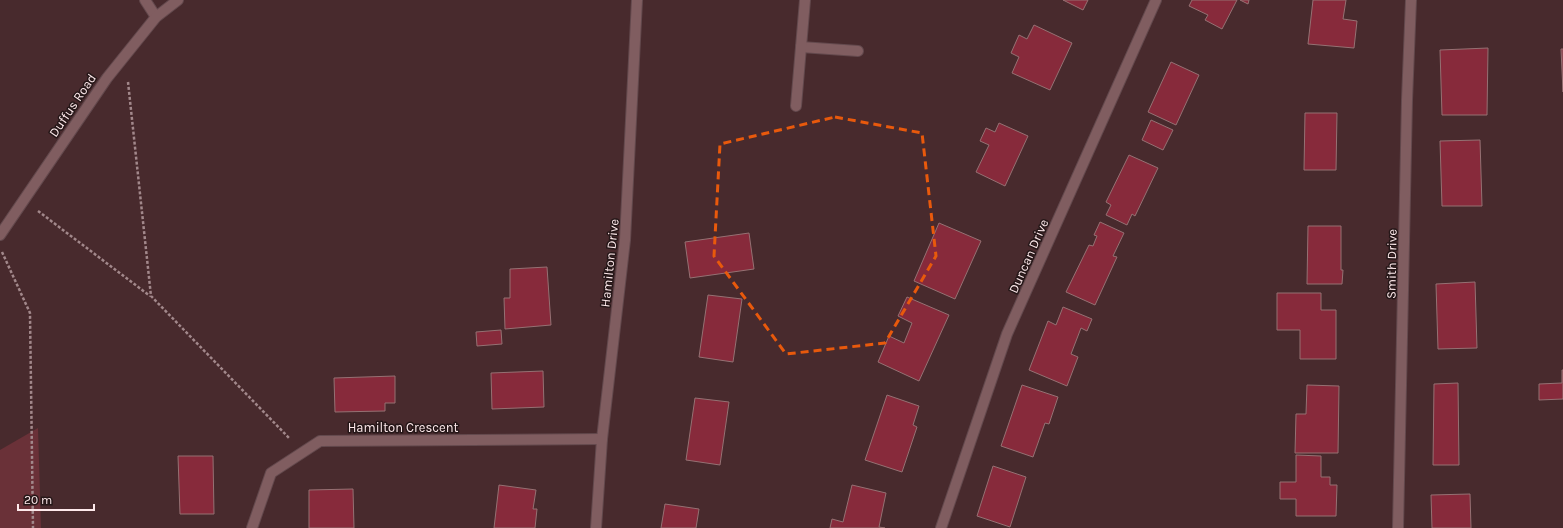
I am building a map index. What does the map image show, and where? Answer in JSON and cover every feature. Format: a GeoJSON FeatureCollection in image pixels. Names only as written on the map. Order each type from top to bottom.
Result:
{"type":"FeatureCollection","features":[{"type":"Feature","properties":{"kind":"street"},"geometry":{"type":"LineString","coordinates":[[146,0],[156,16]]}},
{"type":"Feature","properties":{"kind":"street","name":"Duffus Road"},"geometry":{"type":"LineString","coordinates":[[0,235],[107,78],[156,16],[178,0]]}},
{"type":"Feature","properties":{"kind":"street","name":"Hamilton Drive"},"geometry":{"type":"LineString","coordinates":[[596,528],[602,439],[625,240],[637,0]]}},
{"type":"Feature","properties":{"kind":"street"},"geometry":{"type":"LineString","coordinates":[[796,106],[805,0]]}},
{"type":"Feature","properties":{"kind":"street","name":"Duncan Drive"},"geometry":{"type":"LineString","coordinates":[[941,528],[1007,334],[1156,0]]}},
{"type":"Feature","properties":{"kind":"street","name":"Smith Drive"},"geometry":{"type":"LineString","coordinates":[[1398,528],[1407,100],[1411,0]]}},
{"type":"Feature","properties":{"kind":"street"},"geometry":{"type":"LineString","coordinates":[[801,47],[858,51]]}},
{"type":"Feature","properties":{"kind":"street","name":"Hamilton Crescent"},"geometry":{"type":"LineString","coordinates":[[252,528],[271,473],[320,441],[602,439]]}},
{"type":"Feature","properties":{"kind":"path"},"geometry":{"type":"LineString","coordinates":[[126,54],[151,296]]}},
{"type":"Feature","properties":{"kind":"path"},"geometry":{"type":"LineString","coordinates":[[24,200],[151,296],[303,452]]}},
{"type":"Feature","properties":{"kind":"path"},"geometry":{"type":"LineString","coordinates":[[0,248],[30,313],[33,528]]}},
{"type":"Feature","properties":{"kind":"highlighted area"},"geometry":{"type":"Polygon","coordinates":[[[835,117],[922,133],[936,256],[885,343],[786,354],[714,256],[720,144],[835,117]]]}},
{"type":"Feature","properties":{"kind":"shaded area"},"geometry":{"type":"Polygon","coordinates":[[[38,428],[41,528],[0,528],[0,450],[38,428]]]}},
{"type":"Feature","properties":{"kind":"building"},"geometry":{"type":"Polygon","coordinates":[[[1063,0],[1088,0],[1083,10],[1063,0]]]}},
{"type":"Feature","properties":{"kind":"building"},"geometry":{"type":"Polygon","coordinates":[[[1192,0],[1237,0],[1222,29],[1205,20],[1208,15],[1189,6],[1192,0]]]}},
{"type":"Feature","properties":{"kind":"building"},"geometry":{"type":"Polygon","coordinates":[[[1240,0],[1249,0],[1248,4],[1240,0]]]}},
{"type":"Feature","properties":{"kind":"building"},"geometry":{"type":"Polygon","coordinates":[[[1313,0],[1346,0],[1343,19],[1357,21],[1354,48],[1308,44],[1313,0]]]}},
{"type":"Feature","properties":{"kind":"building"},"geometry":{"type":"Polygon","coordinates":[[[1034,25],[1072,43],[1050,90],[1012,73],[1019,57],[1011,53],[1019,35],[1027,39],[1034,25]]]}},
{"type":"Feature","properties":{"kind":"building"},"geometry":{"type":"Polygon","coordinates":[[[1488,48],[1487,115],[1442,115],[1440,50],[1488,48]]]}},
{"type":"Feature","properties":{"kind":"building"},"geometry":{"type":"Polygon","coordinates":[[[1561,49],[1563,49],[1563,92],[1561,49]]]}},
{"type":"Feature","properties":{"kind":"building"},"geometry":{"type":"Polygon","coordinates":[[[1171,62],[1199,75],[1176,125],[1148,112],[1171,62]]]}},
{"type":"Feature","properties":{"kind":"building"},"geometry":{"type":"Polygon","coordinates":[[[1305,113],[1337,113],[1336,170],[1304,170],[1305,113]]]}},
{"type":"Feature","properties":{"kind":"building"},"geometry":{"type":"Polygon","coordinates":[[[1151,120],[1173,130],[1163,150],[1142,140],[1151,120]]]}},
{"type":"Feature","properties":{"kind":"building"},"geometry":{"type":"Polygon","coordinates":[[[999,123],[1028,136],[1005,186],[976,172],[989,145],[980,141],[986,128],[995,132],[999,123]]]}},
{"type":"Feature","properties":{"kind":"building"},"geometry":{"type":"Polygon","coordinates":[[[1480,140],[1482,206],[1442,206],[1440,141],[1480,140]]]}},
{"type":"Feature","properties":{"kind":"building"},"geometry":{"type":"Polygon","coordinates":[[[1129,155],[1158,168],[1135,216],[1132,214],[1127,225],[1106,215],[1111,205],[1106,202],[1129,155]]]}},
{"type":"Feature","properties":{"kind":"building"},"geometry":{"type":"Polygon","coordinates":[[[1100,222],[1124,233],[1113,256],[1117,257],[1095,305],[1066,292],[1089,245],[1093,246],[1097,236],[1094,235],[1100,222]]]}},
{"type":"Feature","properties":{"kind":"building"},"geometry":{"type":"Polygon","coordinates":[[[939,223],[981,241],[955,299],[914,281],[939,223]]]}},
{"type":"Feature","properties":{"kind":"building"},"geometry":{"type":"Polygon","coordinates":[[[1308,226],[1341,226],[1341,270],[1343,270],[1342,284],[1307,284],[1308,226]]]}},
{"type":"Feature","properties":{"kind":"building"},"geometry":{"type":"Polygon","coordinates":[[[749,233],[754,269],[690,278],[685,242],[749,233]]]}},
{"type":"Feature","properties":{"kind":"building"},"geometry":{"type":"Polygon","coordinates":[[[547,267],[551,325],[505,329],[504,298],[510,298],[510,269],[547,267]]]}},
{"type":"Feature","properties":{"kind":"building"},"geometry":{"type":"Polygon","coordinates":[[[1475,282],[1477,348],[1438,349],[1436,284],[1475,282]]]}},
{"type":"Feature","properties":{"kind":"building"},"geometry":{"type":"Polygon","coordinates":[[[1277,293],[1321,293],[1321,310],[1336,310],[1336,359],[1300,359],[1300,330],[1277,330],[1277,293]]]}},
{"type":"Feature","properties":{"kind":"building"},"geometry":{"type":"Polygon","coordinates":[[[708,295],[742,299],[733,362],[699,357],[708,295]]]}},
{"type":"Feature","properties":{"kind":"building"},"geometry":{"type":"Polygon","coordinates":[[[907,297],[949,315],[919,381],[878,362],[889,336],[904,343],[912,323],[898,316],[907,297]]]}},
{"type":"Feature","properties":{"kind":"building"},"geometry":{"type":"Polygon","coordinates":[[[1063,307],[1092,319],[1087,331],[1081,328],[1071,354],[1078,357],[1067,386],[1029,370],[1048,321],[1056,325],[1063,307]]]}},
{"type":"Feature","properties":{"kind":"building"},"geometry":{"type":"Polygon","coordinates":[[[501,330],[502,344],[477,346],[476,332],[501,330]]]}},
{"type":"Feature","properties":{"kind":"building"},"geometry":{"type":"Polygon","coordinates":[[[1562,370],[1563,399],[1539,400],[1539,384],[1562,383],[1562,370]]]}},
{"type":"Feature","properties":{"kind":"building"},"geometry":{"type":"Polygon","coordinates":[[[543,371],[544,407],[492,409],[491,373],[543,371]]]}},
{"type":"Feature","properties":{"kind":"building"},"geometry":{"type":"Polygon","coordinates":[[[395,376],[395,403],[385,403],[385,411],[335,412],[334,378],[395,376]]]}},
{"type":"Feature","properties":{"kind":"building"},"geometry":{"type":"Polygon","coordinates":[[[1458,383],[1459,465],[1433,465],[1434,384],[1458,383]]]}},
{"type":"Feature","properties":{"kind":"building"},"geometry":{"type":"Polygon","coordinates":[[[1022,385],[1058,397],[1049,424],[1045,423],[1033,457],[1001,446],[1022,385]]]}},
{"type":"Feature","properties":{"kind":"building"},"geometry":{"type":"Polygon","coordinates":[[[1307,385],[1339,386],[1338,453],[1295,453],[1296,414],[1306,414],[1307,385]]]}},
{"type":"Feature","properties":{"kind":"building"},"geometry":{"type":"Polygon","coordinates":[[[887,395],[919,406],[913,425],[917,427],[902,472],[865,460],[887,395]]]}},
{"type":"Feature","properties":{"kind":"building"},"geometry":{"type":"Polygon","coordinates":[[[695,398],[729,402],[720,465],[686,460],[695,398]]]}},
{"type":"Feature","properties":{"kind":"building"},"geometry":{"type":"Polygon","coordinates":[[[1296,455],[1321,456],[1321,477],[1330,477],[1330,485],[1337,485],[1336,516],[1296,516],[1296,499],[1280,499],[1280,482],[1296,482],[1296,455]]]}},
{"type":"Feature","properties":{"kind":"building"},"geometry":{"type":"Polygon","coordinates":[[[178,456],[213,456],[214,514],[180,514],[178,456]]]}},
{"type":"Feature","properties":{"kind":"building"},"geometry":{"type":"Polygon","coordinates":[[[993,466],[1026,477],[1010,527],[977,516],[993,466]]]}},
{"type":"Feature","properties":{"kind":"building"},"geometry":{"type":"Polygon","coordinates":[[[499,485],[536,490],[533,509],[537,509],[535,528],[494,528],[499,485]]]}},
{"type":"Feature","properties":{"kind":"building"},"geometry":{"type":"Polygon","coordinates":[[[852,485],[886,493],[879,527],[885,528],[830,528],[832,519],[843,522],[852,485]]]}},
{"type":"Feature","properties":{"kind":"building"},"geometry":{"type":"Polygon","coordinates":[[[353,489],[354,528],[309,528],[309,490],[353,489]]]}},
{"type":"Feature","properties":{"kind":"building"},"geometry":{"type":"Polygon","coordinates":[[[1470,494],[1471,528],[1432,528],[1431,495],[1470,494]]]}},
{"type":"Feature","properties":{"kind":"building"},"geometry":{"type":"Polygon","coordinates":[[[665,504],[699,509],[696,528],[661,528],[665,504]]]}}]}
